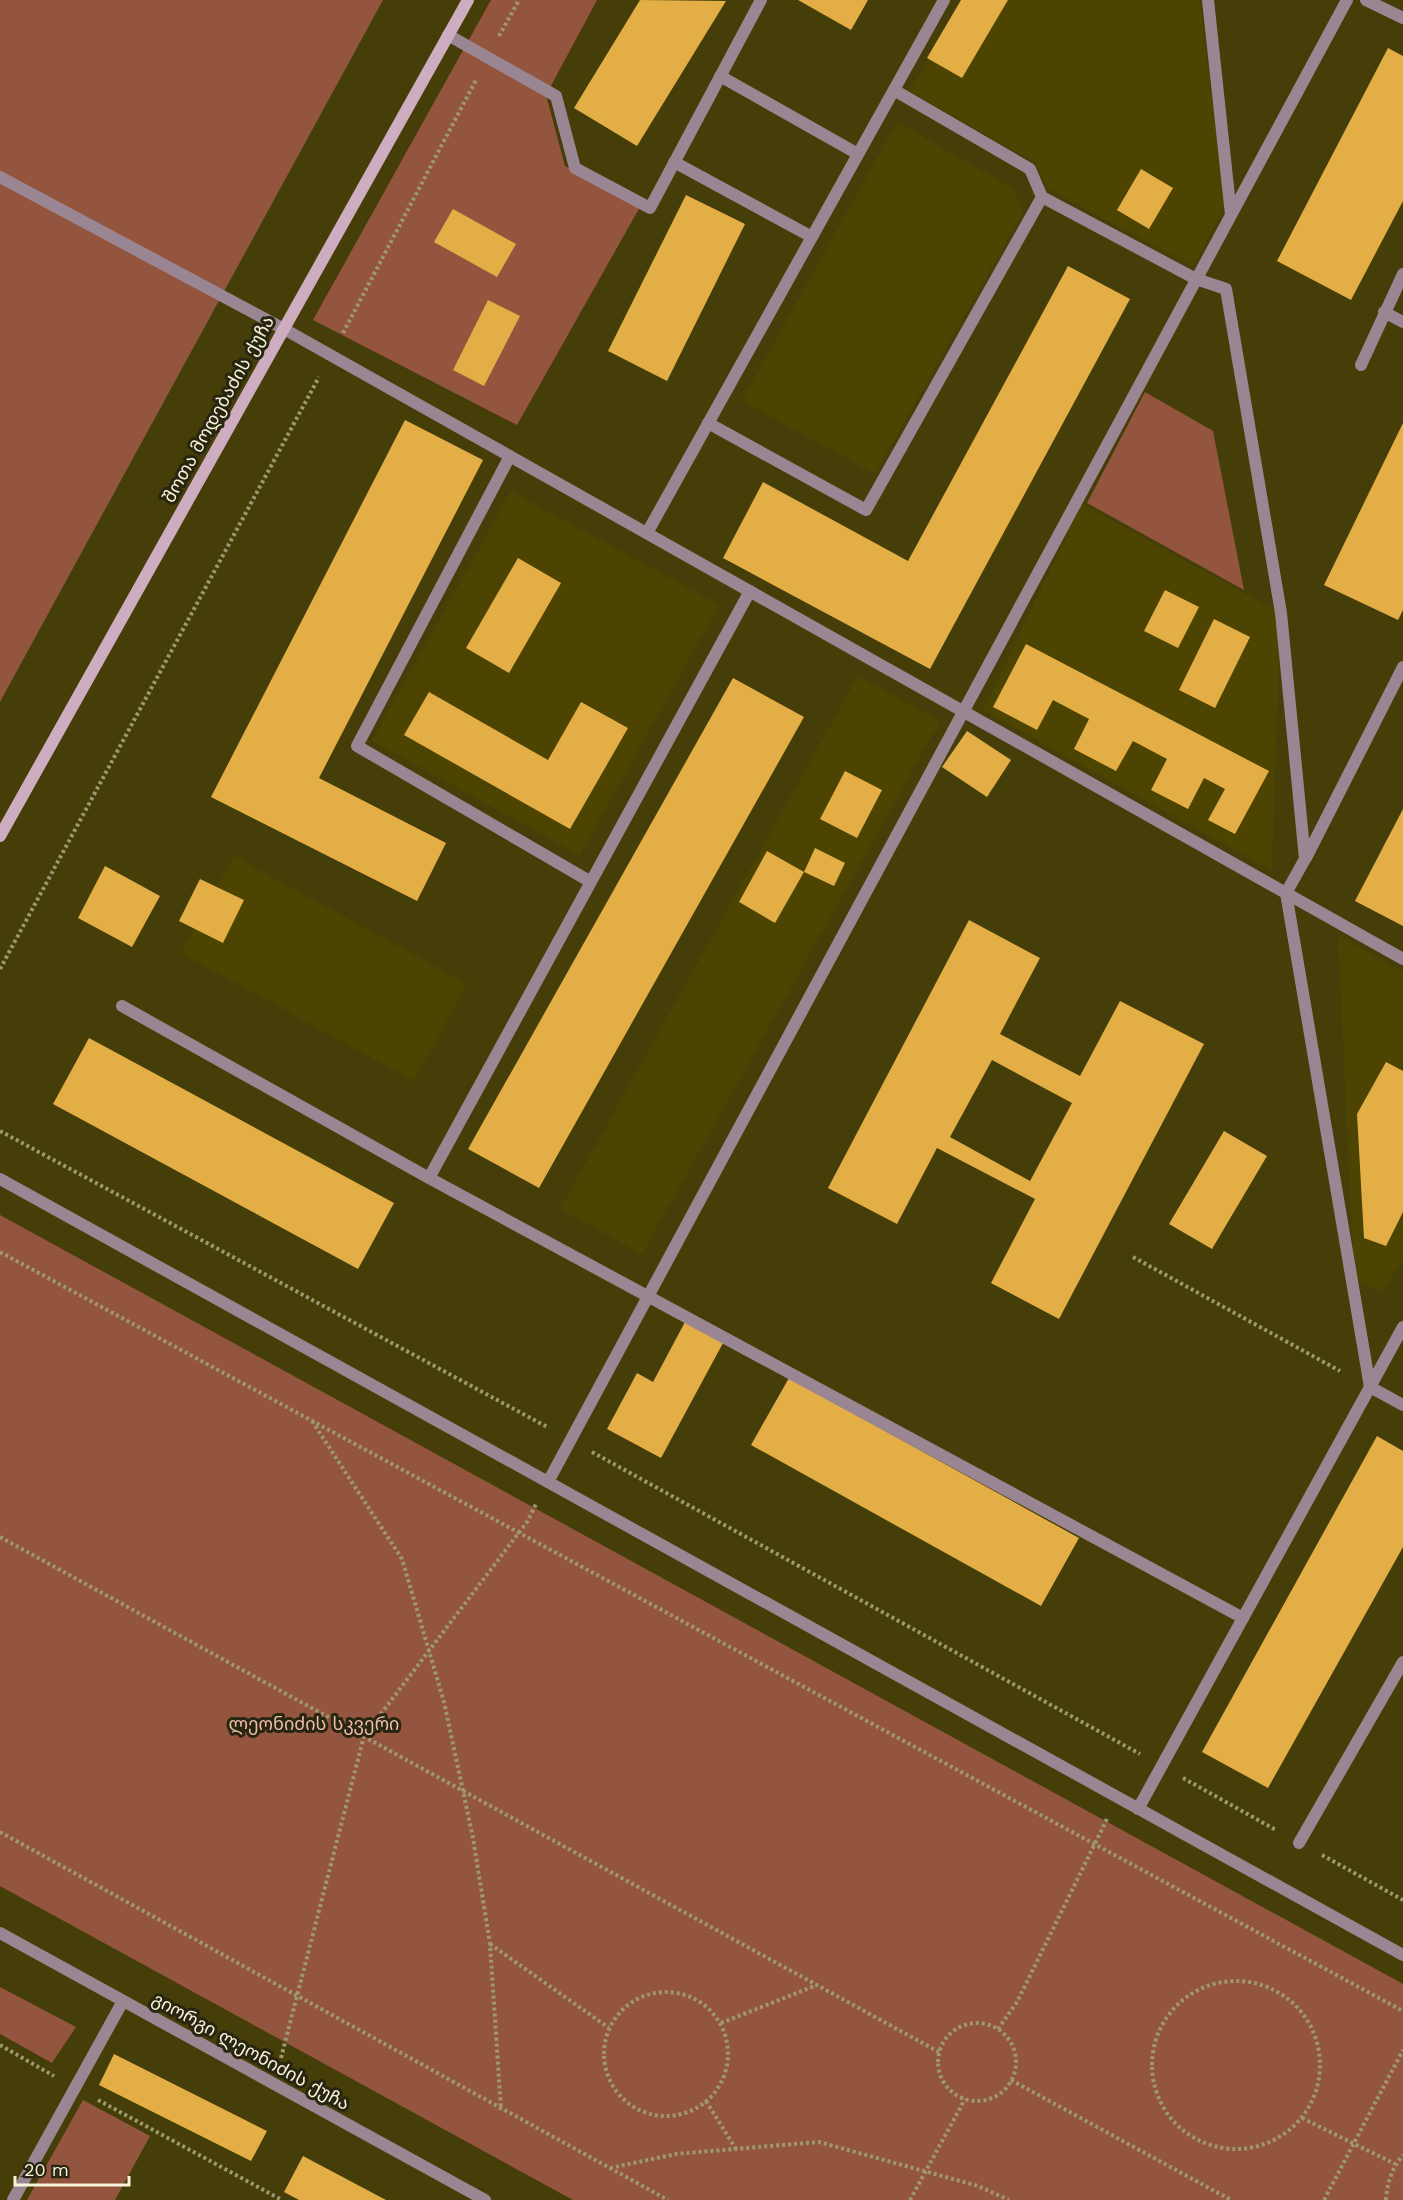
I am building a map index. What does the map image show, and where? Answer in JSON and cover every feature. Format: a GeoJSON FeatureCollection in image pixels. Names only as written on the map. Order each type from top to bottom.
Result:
{"type":"FeatureCollection","features":[{"type":"Feature","properties":{"kind":"main road","name":"შოთა მოდებაძის ქუჩა"},"geometry":{"type":"LineString","coordinates":[[0,836],[468,0]]}},
{"type":"Feature","properties":{"kind":"street"},"geometry":{"type":"LineString","coordinates":[[448,35],[556,96],[574,168],[650,208],[761,0]]}},
{"type":"Feature","properties":{"kind":"street"},"geometry":{"type":"LineString","coordinates":[[647,533],[944,0]]}},
{"type":"Feature","properties":{"kind":"street"},"geometry":{"type":"LineString","coordinates":[[1208,0],[1231,215]]}},
{"type":"Feature","properties":{"kind":"street"},"geometry":{"type":"LineString","coordinates":[[548,1482],[1347,0]]}},
{"type":"Feature","properties":{"kind":"street"},"geometry":{"type":"LineString","coordinates":[[1366,0],[1403,18]]}},
{"type":"Feature","properties":{"kind":"street"},"geometry":{"type":"LineString","coordinates":[[720,76],[858,154]]}},
{"type":"Feature","properties":{"kind":"street"},"geometry":{"type":"LineString","coordinates":[[894,90],[1030,170],[1042,197],[1196,279],[1226,288],[1281,614],[1305,859]]}},
{"type":"Feature","properties":{"kind":"street"},"geometry":{"type":"LineString","coordinates":[[674,162],[812,237]]}},
{"type":"Feature","properties":{"kind":"street"},"geometry":{"type":"LineString","coordinates":[[0,177],[331,355],[1403,959]]}},
{"type":"Feature","properties":{"kind":"street"},"geometry":{"type":"LineString","coordinates":[[708,423],[866,510],[1042,197]]}},
{"type":"Feature","properties":{"kind":"street"},"geometry":{"type":"LineString","coordinates":[[1361,365],[1403,274]]}},
{"type":"Feature","properties":{"kind":"street"},"geometry":{"type":"LineString","coordinates":[[1384,312],[1403,322]]}},
{"type":"Feature","properties":{"kind":"street"},"geometry":{"type":"LineString","coordinates":[[510,456],[357,746],[591,882]]}},
{"type":"Feature","properties":{"kind":"street"},"geometry":{"type":"LineString","coordinates":[[429,1178],[750,591]]}},
{"type":"Feature","properties":{"kind":"street"},"geometry":{"type":"LineString","coordinates":[[1370,1387],[1286,893],[1403,667]]}},
{"type":"Feature","properties":{"kind":"street"},"geometry":{"type":"LineString","coordinates":[[122,1006],[429,1178],[649,1294],[1243,1618]]}},
{"type":"Feature","properties":{"kind":"street"},"geometry":{"type":"LineString","coordinates":[[0,1179],[1403,1956]]}},
{"type":"Feature","properties":{"kind":"street"},"geometry":{"type":"LineString","coordinates":[[1138,1809],[1403,1327]]}},
{"type":"Feature","properties":{"kind":"street"},"geometry":{"type":"LineString","coordinates":[[1370,1387],[1403,1405]]}},
{"type":"Feature","properties":{"kind":"street"},"geometry":{"type":"LineString","coordinates":[[1299,1843],[1403,1662]]}},
{"type":"Feature","properties":{"kind":"street","name":"გიორგი ლეონიძის ქუჩა"},"geometry":{"type":"LineString","coordinates":[[0,1933],[485,2200]]}},
{"type":"Feature","properties":{"kind":"street"},"geometry":{"type":"LineString","coordinates":[[13,2200],[123,2001]]}},
{"type":"Feature","properties":{"kind":"path"},"geometry":{"type":"LineString","coordinates":[[0,969],[331,355],[519,0]]}},
{"type":"Feature","properties":{"kind":"path"},"geometry":{"type":"LineString","coordinates":[[0,1131],[570,1440],[1403,1900]]}},
{"type":"Feature","properties":{"kind":"path"},"geometry":{"type":"LineString","coordinates":[[0,1252],[1403,2011]]}},
{"type":"Feature","properties":{"kind":"path"},"geometry":{"type":"LineString","coordinates":[[1133,1257],[1370,1387]]}},
{"type":"Feature","properties":{"kind":"path"},"geometry":{"type":"LineString","coordinates":[[311,1421],[402,1559],[444,1702],[490,1944],[501,2110]]}},
{"type":"Feature","properties":{"kind":"path"},"geometry":{"type":"LineString","coordinates":[[274,2084],[364,1736],[518,1533],[548,1482]]}},
{"type":"Feature","properties":{"kind":"path"},"geometry":{"type":"LineString","coordinates":[[0,1537],[939,2052]]}},
{"type":"Feature","properties":{"kind":"path"},"geometry":{"type":"LineString","coordinates":[[998,2029],[1017,2002],[1118,1797]]}},
{"type":"Feature","properties":{"kind":"path"},"geometry":{"type":"LineString","coordinates":[[0,1832],[296,1998],[668,2200]]}},
{"type":"Feature","properties":{"kind":"path"},"geometry":{"type":"LineString","coordinates":[[490,1944],[609,2028]]}},
{"type":"Feature","properties":{"kind":"path"},"geometry":{"type":"LineString","coordinates":[[1239,1980],[1265,1986],[1288,1998],[1307,2018],[1318,2042],[1321,2069],[1316,2095],[1302,2118],[1280,2138],[1253,2148],[1224,2149],[1196,2140],[1173,2122],[1157,2097],[1151,2069],[1155,2040],[1168,2014],[1188,1995],[1212,1984],[1239,1980]]}},
{"type":"Feature","properties":{"kind":"path"},"geometry":{"type":"LineString","coordinates":[[721,2023],[817,1985]]}},
{"type":"Feature","properties":{"kind":"path"},"geometry":{"type":"LineString","coordinates":[[671,1991],[690,1996],[707,2006],[721,2023],[728,2043],[728,2065],[720,2085],[706,2101],[688,2112],[667,2116],[645,2113],[627,2103],[612,2086],[604,2067],[603,2047],[609,2028],[619,2012],[634,2000],[652,1992],[671,1991]]}},
{"type":"Feature","properties":{"kind":"path"},"geometry":{"type":"LineString","coordinates":[[972,2023],[986,2023],[998,2029],[1010,2040],[1015,2053],[1015,2067],[1011,2080],[1002,2091],[991,2098],[978,2101],[965,2099],[952,2092],[943,2082],[938,2069],[939,2052],[946,2037],[957,2028],[972,2023]]}},
{"type":"Feature","properties":{"kind":"path"},"geometry":{"type":"LineString","coordinates":[[0,2045],[282,2200]]}},
{"type":"Feature","properties":{"kind":"path"},"geometry":{"type":"LineString","coordinates":[[1324,2200],[1403,2050]]}},
{"type":"Feature","properties":{"kind":"path"},"geometry":{"type":"LineString","coordinates":[[1011,2080],[1231,2200]]}},
{"type":"Feature","properties":{"kind":"path"},"geometry":{"type":"LineString","coordinates":[[910,2200],[965,2099]]}},
{"type":"Feature","properties":{"kind":"path"},"geometry":{"type":"LineString","coordinates":[[706,2101],[736,2149]]}},
{"type":"Feature","properties":{"kind":"path"},"geometry":{"type":"LineString","coordinates":[[1302,2118],[1395,2164]]}},
{"type":"Feature","properties":{"kind":"path"},"geometry":{"type":"LineString","coordinates":[[609,2168],[676,2154],[819,2142],[924,2173],[978,2186],[1010,2200]]}},
{"type":"Feature","properties":{"kind":"path"},"geometry":{"type":"LineString","coordinates":[[1386,2200],[1386,2186],[1395,2164],[1403,2155]]}},
{"type":"Feature","properties":{"kind":"shaded area"},"geometry":{"type":"Polygon","coordinates":[[[961,0],[1200,0],[1225,207],[1193,266],[1047,188],[1035,163],[910,91],[961,0]]]}},
{"type":"Feature","properties":{"kind":"shaded area"},"geometry":{"type":"Polygon","coordinates":[[[897,122],[1012,188],[1023,212],[875,474],[742,401],[897,122]]]}},
{"type":"Feature","properties":{"kind":"shaded area"},"geometry":{"type":"Polygon","coordinates":[[[511,491],[719,605],[580,855],[372,741],[511,491]]]}},
{"type":"Feature","properties":{"kind":"shaded area"},"geometry":{"type":"Polygon","coordinates":[[[1082,504],[1280,613],[1272,871],[983,710],[1082,504]]]}},
{"type":"Feature","properties":{"kind":"shaded area"},"geometry":{"type":"Polygon","coordinates":[[[858,676],[940,721],[642,1254],[560,1209],[858,676]]]}},
{"type":"Feature","properties":{"kind":"shaded area"},"geometry":{"type":"Polygon","coordinates":[[[234,856],[467,984],[414,1081],[181,953],[234,856]]]}},
{"type":"Feature","properties":{"kind":"shaded area"},"geometry":{"type":"Polygon","coordinates":[[[1338,935],[1403,972],[1403,1260],[1381,1292],[1354,1279],[1338,935]]]}},
{"type":"Feature","properties":{"kind":"green space"},"geometry":{"type":"Polygon","coordinates":[[[0,0],[383,0],[0,702],[0,0]]]}},
{"type":"Feature","properties":{"kind":"green space"},"geometry":{"type":"Polygon","coordinates":[[[491,0],[597,0],[546,95],[565,166],[640,207],[517,425],[313,320],[491,0]]]}},
{"type":"Feature","properties":{"kind":"green space"},"geometry":{"type":"Polygon","coordinates":[[[1145,392],[1213,431],[1244,590],[1087,503],[1145,392]]]}},
{"type":"Feature","properties":{"kind":"green space","name":"ლეონიძის სკვერი"},"geometry":{"type":"Polygon","coordinates":[[[0,1215],[1403,1984],[1403,2200],[573,2200],[0,1886],[0,1215]]]}},
{"type":"Feature","properties":{"kind":"green space"},"geometry":{"type":"Polygon","coordinates":[[[0,1987],[76,2027],[52,2063],[0,2034],[0,1987]]]}},
{"type":"Feature","properties":{"kind":"green space"},"geometry":{"type":"Polygon","coordinates":[[[83,2100],[150,2136],[115,2200],[27,2200],[83,2100]]]}},
{"type":"Feature","properties":{"kind":"building"},"geometry":{"type":"Polygon","coordinates":[[[640,0],[726,1],[637,146],[574,108],[640,0]]]}},
{"type":"Feature","properties":{"kind":"building"},"geometry":{"type":"Polygon","coordinates":[[[798,0],[868,0],[851,30],[798,0]]]}},
{"type":"Feature","properties":{"kind":"building"},"geometry":{"type":"Polygon","coordinates":[[[961,0],[1008,0],[962,78],[927,58],[961,0]]]}},
{"type":"Feature","properties":{"kind":"building"},"geometry":{"type":"Polygon","coordinates":[[[1388,48],[1403,56],[1403,201],[1351,300],[1277,261],[1388,48]]]}},
{"type":"Feature","properties":{"kind":"building"},"geometry":{"type":"Polygon","coordinates":[[[1141,169],[1173,188],[1149,229],[1117,210],[1141,169]]]}},
{"type":"Feature","properties":{"kind":"building"},"geometry":{"type":"Polygon","coordinates":[[[686,195],[745,224],[667,381],[608,351],[686,195]]]}},
{"type":"Feature","properties":{"kind":"building"},"geometry":{"type":"Polygon","coordinates":[[[453,209],[516,244],[497,277],[434,242],[453,209]]]}},
{"type":"Feature","properties":{"kind":"building"},"geometry":{"type":"Polygon","coordinates":[[[1068,266],[1130,299],[930,669],[723,558],[763,482],[908,561],[1068,266]]]}},
{"type":"Feature","properties":{"kind":"building"},"geometry":{"type":"Polygon","coordinates":[[[488,300],[520,316],[484,386],[453,370],[488,300]]]}},
{"type":"Feature","properties":{"kind":"building"},"geometry":{"type":"Polygon","coordinates":[[[405,420],[483,460],[319,778],[446,843],[417,901],[211,797],[405,420]]]}},
{"type":"Feature","properties":{"kind":"building"},"geometry":{"type":"Polygon","coordinates":[[[1403,423],[1403,610],[1398,620],[1324,585],[1403,423]]]}},
{"type":"Feature","properties":{"kind":"building"},"geometry":{"type":"Polygon","coordinates":[[[518,558],[561,583],[509,673],[466,648],[518,558]]]}},
{"type":"Feature","properties":{"kind":"building"},"geometry":{"type":"Polygon","coordinates":[[[1165,590],[1199,607],[1178,648],[1144,631],[1165,590]]]}},
{"type":"Feature","properties":{"kind":"building"},"geometry":{"type":"Polygon","coordinates":[[[1214,619],[1250,637],[1215,708],[1179,690],[1214,619]]]}},
{"type":"Feature","properties":{"kind":"building"},"geometry":{"type":"Polygon","coordinates":[[[1026,644],[1269,771],[1235,834],[1208,820],[1225,789],[1204,778],[1188,809],[1151,790],[1167,759],[1133,741],[1116,771],[1074,749],[1089,719],[1053,700],[1037,730],[993,707],[1026,644]]]}},
{"type":"Feature","properties":{"kind":"building"},"geometry":{"type":"Polygon","coordinates":[[[733,678],[804,717],[539,1188],[468,1149],[733,678]]]}},
{"type":"Feature","properties":{"kind":"building"},"geometry":{"type":"Polygon","coordinates":[[[429,692],[548,760],[581,702],[628,728],[570,829],[404,735],[429,692]]]}},
{"type":"Feature","properties":{"kind":"building"},"geometry":{"type":"Polygon","coordinates":[[[967,731],[1011,760],[987,797],[942,767],[967,731]]]}},
{"type":"Feature","properties":{"kind":"building"},"geometry":{"type":"Polygon","coordinates":[[[845,771],[882,790],[857,838],[820,819],[845,771]]]}},
{"type":"Feature","properties":{"kind":"building"},"geometry":{"type":"Polygon","coordinates":[[[1403,809],[1403,926],[1355,901],[1403,809]]]}},
{"type":"Feature","properties":{"kind":"building"},"geometry":{"type":"Polygon","coordinates":[[[815,848],[845,863],[834,886],[804,872],[815,848]]]}},
{"type":"Feature","properties":{"kind":"building"},"geometry":{"type":"Polygon","coordinates":[[[767,851],[804,872],[775,923],[739,902],[767,851]]]}},
{"type":"Feature","properties":{"kind":"building"},"geometry":{"type":"Polygon","coordinates":[[[105,866],[160,896],[132,947],[78,918],[105,866]]]}},
{"type":"Feature","properties":{"kind":"building"},"geometry":{"type":"Polygon","coordinates":[[[200,879],[244,900],[223,943],[179,921],[200,879]]]}},
{"type":"Feature","properties":{"kind":"building"},"geometry":{"type":"Polygon","coordinates":[[[969,920],[1040,958],[1000,1034],[1080,1076],[1120,1001],[1204,1044],[1059,1319],[991,1283],[1035,1199],[937,1148],[897,1224],[828,1188],[969,920]],[[992,1060],[950,1137],[1030,1181],[1072,1103],[992,1060]]]}},
{"type":"Feature","properties":{"kind":"building"},"geometry":{"type":"Polygon","coordinates":[[[89,1038],[394,1203],[358,1269],[53,1104],[89,1038]]]}},
{"type":"Feature","properties":{"kind":"building"},"geometry":{"type":"Polygon","coordinates":[[[1386,1062],[1403,1071],[1403,1212],[1386,1246],[1364,1238],[1357,1114],[1386,1062]]]}},
{"type":"Feature","properties":{"kind":"building"},"geometry":{"type":"Polygon","coordinates":[[[1224,1131],[1267,1156],[1212,1249],[1169,1224],[1224,1131]]]}},
{"type":"Feature","properties":{"kind":"building"},"geometry":{"type":"Polygon","coordinates":[[[685,1322],[723,1343],[661,1458],[607,1429],[637,1373],[653,1382],[685,1322]]]}},
{"type":"Feature","properties":{"kind":"building"},"geometry":{"type":"Polygon","coordinates":[[[789,1378],[1079,1538],[1041,1606],[751,1445],[789,1378]]]}},
{"type":"Feature","properties":{"kind":"building"},"geometry":{"type":"Polygon","coordinates":[[[1377,1436],[1403,1451],[1403,1547],[1268,1788],[1202,1752],[1377,1436]]]}},
{"type":"Feature","properties":{"kind":"building"},"geometry":{"type":"Polygon","coordinates":[[[114,2054],[267,2131],[251,2161],[99,2085],[114,2054]]]}},
{"type":"Feature","properties":{"kind":"building"},"geometry":{"type":"Polygon","coordinates":[[[303,2156],[386,2200],[299,2200],[284,2192],[303,2156]]]}}]}
